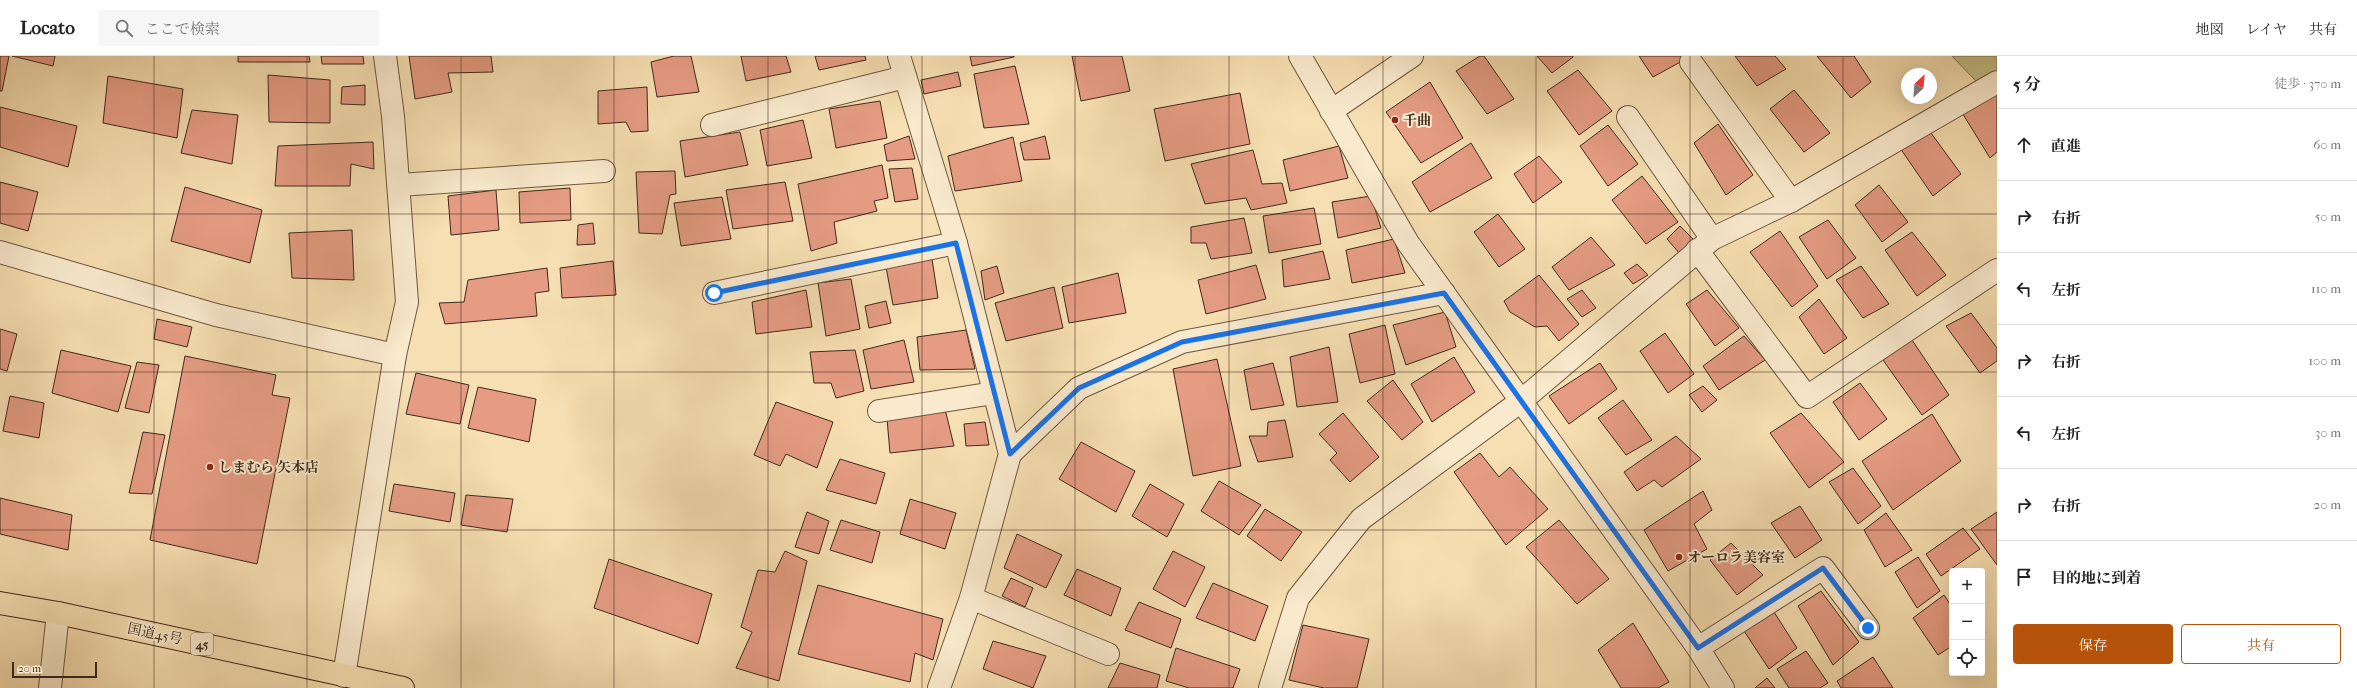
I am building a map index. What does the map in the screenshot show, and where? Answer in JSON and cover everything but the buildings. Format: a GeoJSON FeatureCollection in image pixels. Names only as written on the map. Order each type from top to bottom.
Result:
{"type":"FeatureCollection","features":[{"type":"Feature","properties":{"kind":"highway","name":"国道45号"},"geometry":{"type":"LineString","coordinates":[[0,603],[58,613],[403,688]]}},
{"type":"Feature","properties":{"kind":"street"},"geometry":{"type":"LineString","coordinates":[[344,676],[395,355],[407,302],[398,185],[385,56]]}},
{"type":"Feature","properties":{"kind":"street"},"geometry":{"type":"LineString","coordinates":[[898,56],[956,243],[1010,454],[971,598],[939,688]]}},
{"type":"Feature","properties":{"kind":"street"},"geometry":{"type":"LineString","coordinates":[[1300,56],[1408,243],[1698,648],[1723,688]]}},
{"type":"Feature","properties":{"kind":"street"},"geometry":{"type":"LineString","coordinates":[[1331,111],[1412,56]]}},
{"type":"Feature","properties":{"kind":"street"},"geometry":{"type":"LineString","coordinates":[[1691,62],[1791,201]]}},
{"type":"Feature","properties":{"kind":"street"},"geometry":{"type":"LineString","coordinates":[[712,125],[905,77]]}},
{"type":"Feature","properties":{"kind":"street"},"geometry":{"type":"LineString","coordinates":[[1270,688],[1298,598],[1361,519],[1521,401],[1705,244],[1791,201],[1997,82]]}},
{"type":"Feature","properties":{"kind":"street"},"geometry":{"type":"LineString","coordinates":[[1628,117],[1705,244],[1807,398],[1997,270]]}},
{"type":"Feature","properties":{"kind":"street"},"geometry":{"type":"LineString","coordinates":[[398,185],[604,171]]}},
{"type":"Feature","properties":{"kind":"street"},"geometry":{"type":"LineString","coordinates":[[714,293],[956,243]]}},
{"type":"Feature","properties":{"kind":"street"},"geometry":{"type":"LineString","coordinates":[[0,252],[216,315],[395,355]]}},
{"type":"Feature","properties":{"kind":"street"},"geometry":{"type":"LineString","coordinates":[[1010,454],[1079,388],[1182,342],[1444,293]]}},
{"type":"Feature","properties":{"kind":"street"},"geometry":{"type":"LineString","coordinates":[[879,411],[994,393]]}},
{"type":"Feature","properties":{"kind":"street"},"geometry":{"type":"LineString","coordinates":[[1698,648],[1823,568],[1868,628]]}},
{"type":"Feature","properties":{"kind":"street"},"geometry":{"type":"LineString","coordinates":[[971,598],[1108,654]]}},
{"type":"Feature","properties":{"kind":"street"},"geometry":{"type":"LineString","coordinates":[[50,688],[58,613]]}},
{"type":"Feature","properties":{"kind":"shaded area"},"geometry":{"type":"Polygon","coordinates":[[[1952,56],[1997,56],[1997,103],[1952,56]]]}},
{"type":"Feature","properties":{"kind":"place","name":"千曲"},"geometry":{"type":"Point","coordinates":[1395,120]}},
{"type":"Feature","properties":{"kind":"place","name":"しまむら 矢本店"},"geometry":{"type":"Point","coordinates":[210,467]}},
{"type":"Feature","properties":{"kind":"place","name":"オーロラ美容室"},"geometry":{"type":"Point","coordinates":[1679,557]}},
{"type":"Feature","properties":{"kind":"route"},"geometry":{"type":"LineString","coordinates":[[714,293],[956,243],[1010,454],[1079,388],[1182,342],[1444,293],[1698,648],[1823,568],[1868,628]]}}]}
